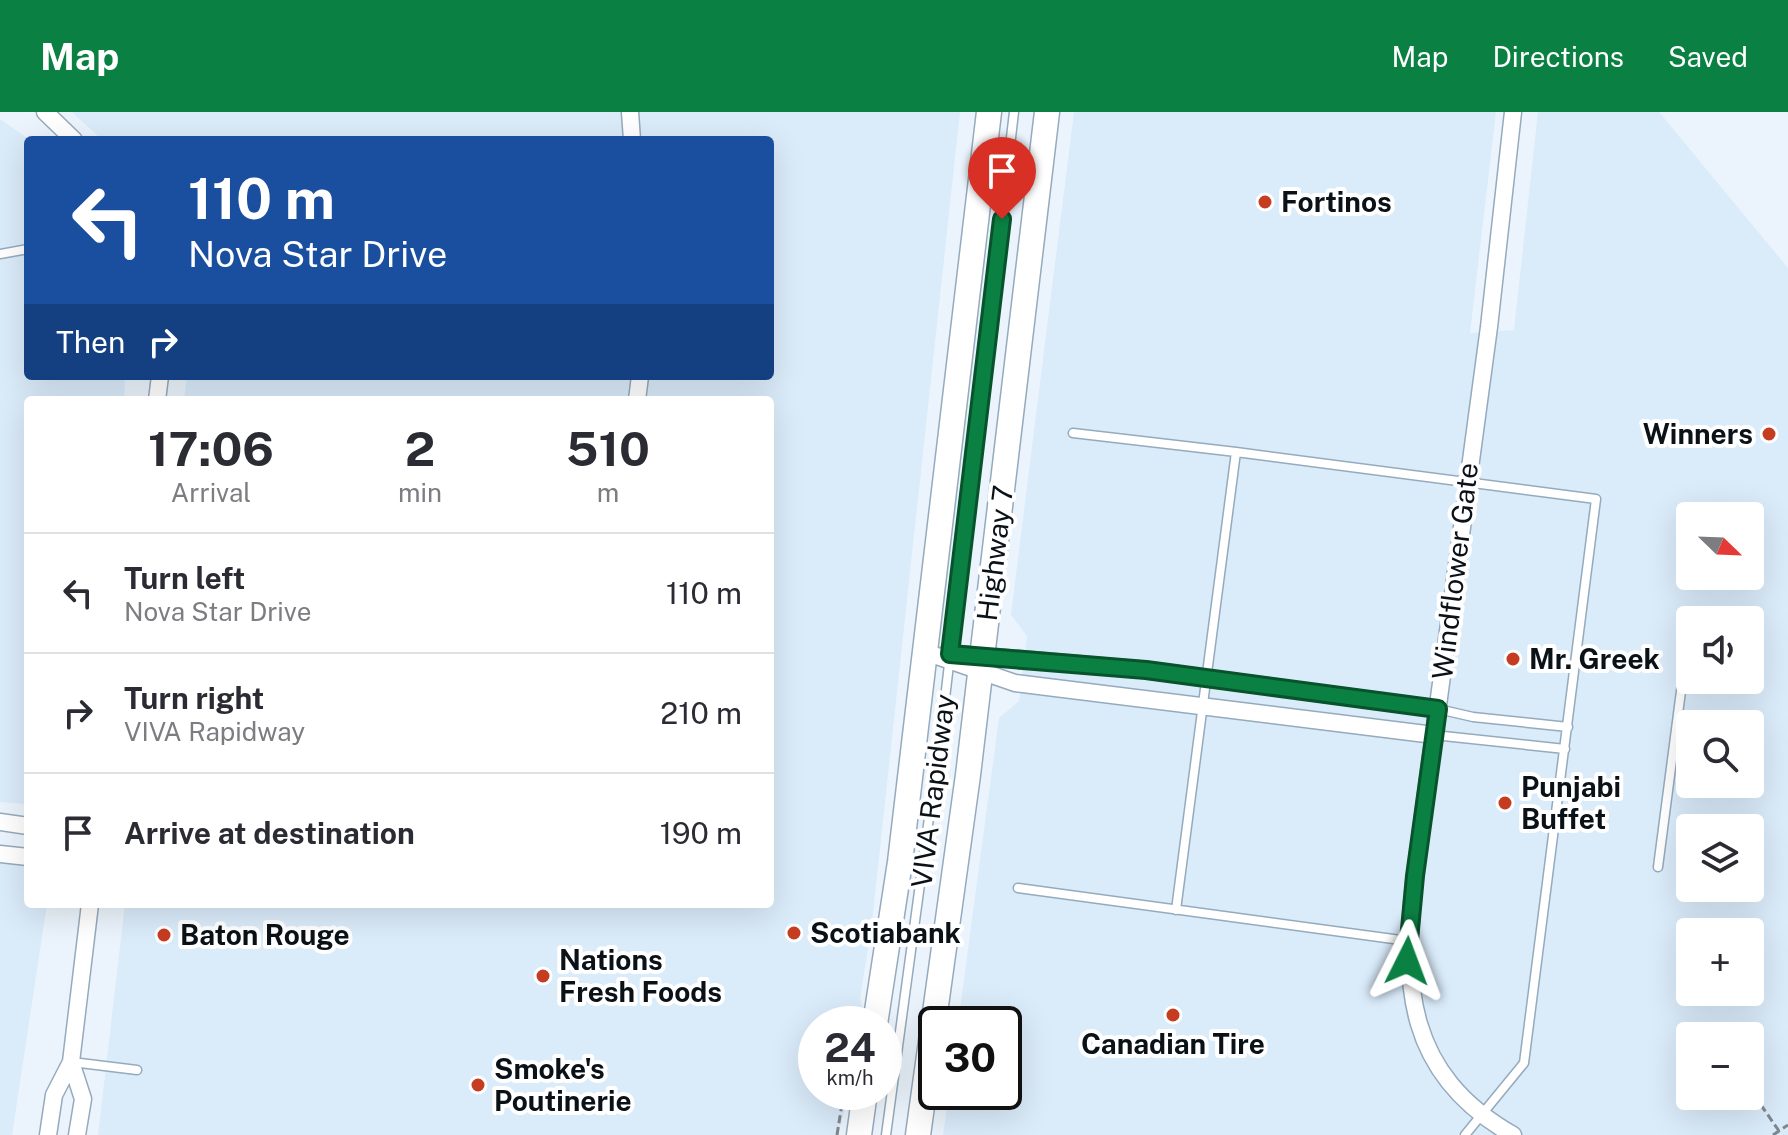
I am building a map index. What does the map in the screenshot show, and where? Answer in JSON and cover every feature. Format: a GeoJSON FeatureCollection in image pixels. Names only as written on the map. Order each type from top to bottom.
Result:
{"type":"FeatureCollection","features":[{"type":"Feature","properties":{"kind":"main road","name":"Highway 7"},"geometry":{"type":"LineString","coordinates":[[877,1006],[925,652],[989,112]]}},
{"type":"Feature","properties":{"kind":"main road","name":"Highway 7"},"geometry":{"type":"LineString","coordinates":[[918,1135],[982,663],[1047,112]]}},
{"type":"Feature","properties":{"kind":"main road"},"geometry":{"type":"LineString","coordinates":[[859,1135],[862,1110]]}},
{"type":"Feature","properties":{"kind":"street"},"geometry":{"type":"LineString","coordinates":[[45,112],[70,136]]}},
{"type":"Feature","properties":{"kind":"street"},"geometry":{"type":"LineString","coordinates":[[630,112],[632,136]]}},
{"type":"Feature","properties":{"kind":"street","name":"Windflower Gate"},"geometry":{"type":"LineString","coordinates":[[1513,112],[1489,327],[1466,482],[1408,941],[1417,1023],[1430,1056],[1480,1112],[1513,1135]]}},
{"type":"Feature","properties":{"kind":"street"},"geometry":{"type":"LineString","coordinates":[[925,652],[982,663],[1207,678],[1438,709]]}},
{"type":"Feature","properties":{"kind":"street"},"geometry":{"type":"LineString","coordinates":[[982,663],[1015,683],[1434,735]]}},
{"type":"Feature","properties":{"kind":"street"},"geometry":{"type":"LineString","coordinates":[[0,822],[24,825]]}},
{"type":"Feature","properties":{"kind":"street"},"geometry":{"type":"LineString","coordinates":[[0,854],[24,857]]}},
{"type":"Feature","properties":{"kind":"street"},"geometry":{"type":"LineString","coordinates":[[48,1135],[54,1095],[71,1062],[90,908]]}},
{"type":"Feature","properties":{"kind":"street"},"geometry":{"type":"LineString","coordinates":[[71,1062],[83,1099],[77,1135]]}},
{"type":"Feature","properties":{"kind":"lane","name":"VIVA Rapidway"},"geometry":{"type":"LineString","coordinates":[[886,1135],[950,657],[1014,112]]}},
{"type":"Feature","properties":{"kind":"lane"},"geometry":{"type":"LineString","coordinates":[[0,254],[24,250]]}},
{"type":"Feature","properties":{"kind":"lane"},"geometry":{"type":"LineString","coordinates":[[1073,433],[1596,499],[1524,1063],[1480,1112],[1465,1135]]}},
{"type":"Feature","properties":{"kind":"lane"},"geometry":{"type":"LineString","coordinates":[[1176,910],[1236,452]]}},
{"type":"Feature","properties":{"kind":"lane"},"geometry":{"type":"LineString","coordinates":[[1658,867],[1681,694]]}},
{"type":"Feature","properties":{"kind":"lane"},"geometry":{"type":"LineString","coordinates":[[1438,709],[1473,717],[1568,727]]}},
{"type":"Feature","properties":{"kind":"lane"},"geometry":{"type":"LineString","coordinates":[[1434,735],[1565,749]]}},
{"type":"Feature","properties":{"kind":"lane"},"geometry":{"type":"LineString","coordinates":[[1018,888],[1408,941]]}},
{"type":"Feature","properties":{"kind":"lane"},"geometry":{"type":"LineString","coordinates":[[71,1062],[137,1070]]}},
{"type":"Feature","properties":{"kind":"path"},"geometry":{"type":"LineString","coordinates":[[1764,1109],[1779,1131]]}},
{"type":"Feature","properties":{"kind":"path"},"geometry":{"type":"LineString","coordinates":[[837,1135],[841,1110]]}},
{"type":"Feature","properties":{"kind":"path"},"geometry":{"type":"LineString","coordinates":[[1773,1135],[1788,1125]]}},
{"type":"Feature","properties":{"kind":"shaded area"},"geometry":{"type":"Polygon","coordinates":[[[72,112],[960,112],[872,922],[860,999],[862,1006],[798,1006],[798,1110],[844,1110],[838,1135],[98,1135],[125,908],[774,908],[774,396],[184,396],[186,380],[774,380],[774,136],[98,136],[72,112]]]}},
{"type":"Feature","properties":{"kind":"shaded area"},"geometry":{"type":"Polygon","coordinates":[[[1074,112],[1496,112],[1470,333],[1514,330],[1538,112],[1659,112],[1788,268],[1788,1135],[943,1135],[946,1110],[1022,1110],[1022,1006],[960,1006],[999,718],[1019,701],[1027,636],[1011,615],[1074,112]]]}},
{"type":"Feature","properties":{"kind":"shaded area"},"geometry":{"type":"Polygon","coordinates":[[[0,119],[24,136],[24,380],[125,380],[124,396],[24,396],[24,804],[0,802],[0,119]]]}},
{"type":"Feature","properties":{"kind":"shaded area"},"geometry":{"type":"Polygon","coordinates":[[[0,857],[24,860],[24,908],[46,908],[12,1135],[0,1135],[0,857]]]}},
{"type":"Feature","properties":{"kind":"place","name":"Fortinos"},"geometry":{"type":"Point","coordinates":[1265,202]}},
{"type":"Feature","properties":{"kind":"place","name":"Winners"},"geometry":{"type":"Point","coordinates":[1769,434]}},
{"type":"Feature","properties":{"kind":"place","name":"Mr. Greek"},"geometry":{"type":"Point","coordinates":[1513,659]}},
{"type":"Feature","properties":{"kind":"place","name":"Punjabi Buffet"},"geometry":{"type":"Point","coordinates":[1505,803]}},
{"type":"Feature","properties":{"kind":"place","name":"Scotiabank"},"geometry":{"type":"Point","coordinates":[794,933]}},
{"type":"Feature","properties":{"kind":"place","name":"Baton Rouge"},"geometry":{"type":"Point","coordinates":[164,935]}},
{"type":"Feature","properties":{"kind":"place","name":"Nations Fresh Foods"},"geometry":{"type":"Point","coordinates":[543,976]}},
{"type":"Feature","properties":{"kind":"place","name":"Canadian Tire"},"geometry":{"type":"Point","coordinates":[1173,1015]}},
{"type":"Feature","properties":{"kind":"place","name":"Smoke's Poutinerie"},"geometry":{"type":"Point","coordinates":[478,1085]}},
{"type":"Feature","properties":{"kind":"route"},"geometry":{"type":"LineString","coordinates":[[1002,219],[950,654],[1018,657],[1146,670],[1438,709],[1409,922],[1407,961]]}}]}
